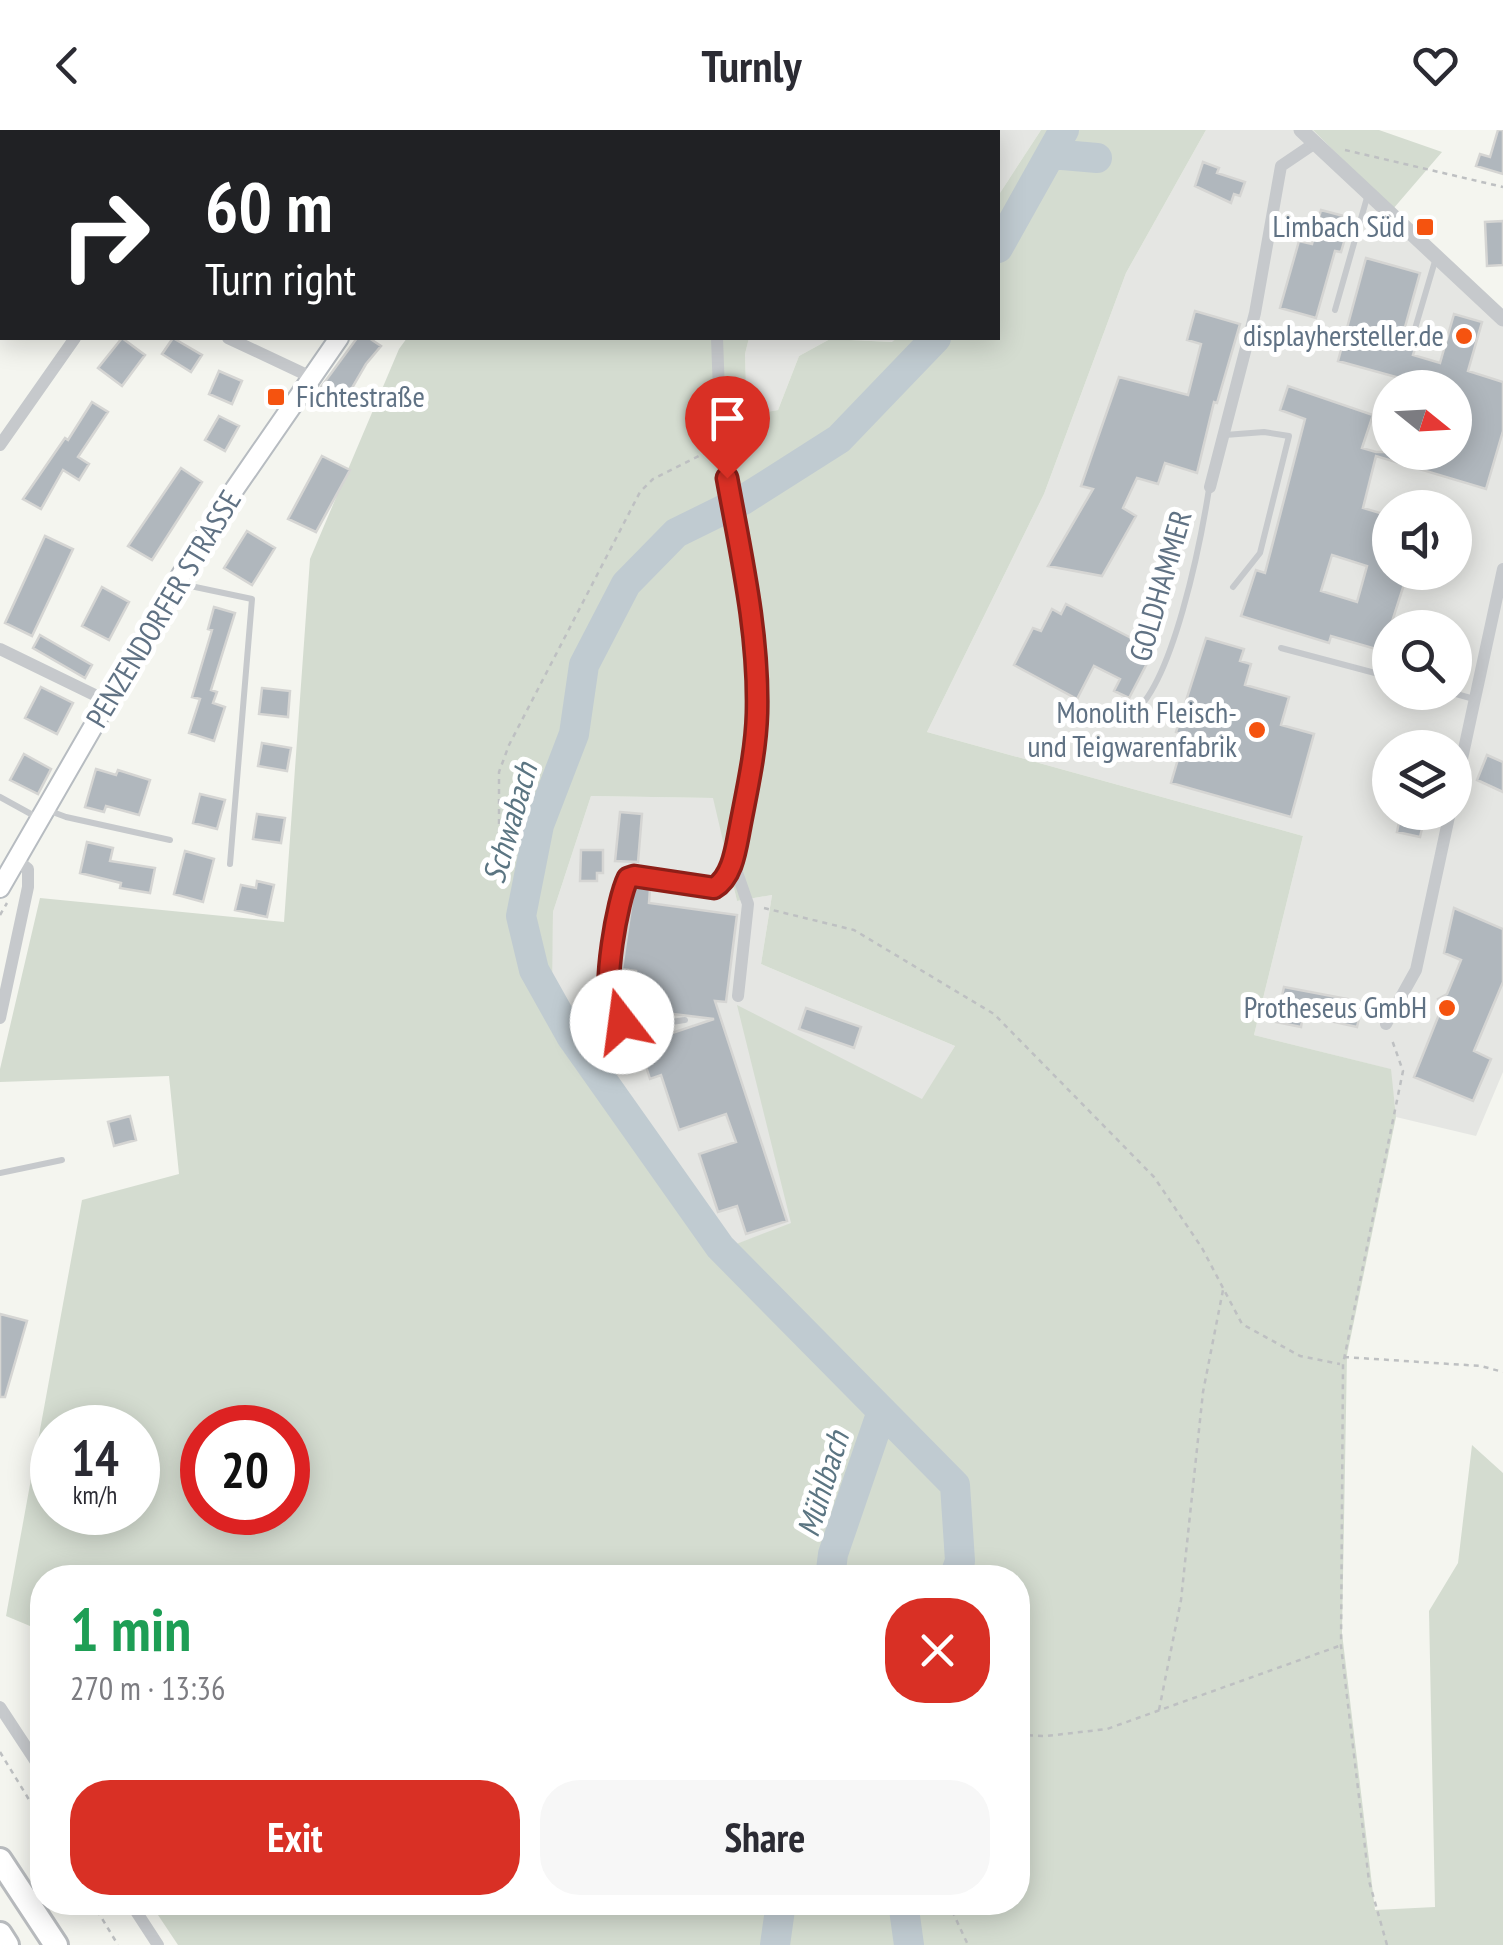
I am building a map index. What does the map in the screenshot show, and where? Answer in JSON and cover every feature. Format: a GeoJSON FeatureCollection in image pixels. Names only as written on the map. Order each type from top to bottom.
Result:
{"type":"FeatureCollection","features":[{"type":"Feature","properties":{"kind":"highway"},"geometry":{"type":"LineString","coordinates":[[0,1860],[30,1906]]}},
{"type":"Feature","properties":{"kind":"highway"},"geometry":{"type":"LineString","coordinates":[[36,1915],[56,1945]]}},
{"type":"Feature","properties":{"kind":"highway"},"geometry":{"type":"LineString","coordinates":[[0,1934],[7,1945]]}},
{"type":"Feature","properties":{"kind":"main road","name":"PENZENDORFER STRASSE"},"geometry":{"type":"LineString","coordinates":[[0,888],[176,583],[338,340]]}},
{"type":"Feature","properties":{"kind":"street"},"geometry":{"type":"LineString","coordinates":[[1300,130],[1503,319]]}},
{"type":"Feature","properties":{"kind":"street"},"geometry":{"type":"LineString","coordinates":[[1210,488],[1255,314],[1281,166],[1315,142]]}},
{"type":"Feature","properties":{"kind":"street"},"geometry":{"type":"LineString","coordinates":[[0,445],[75,340]]}},
{"type":"Feature","properties":{"kind":"street"},"geometry":{"type":"LineString","coordinates":[[232,340],[311,377]]}},
{"type":"Feature","properties":{"kind":"street"},"geometry":{"type":"LineString","coordinates":[[717,340],[721,448],[752,613],[757,714],[733,861],[748,904],[738,996]]}},
{"type":"Feature","properties":{"kind":"street"},"geometry":{"type":"LineString","coordinates":[[1468,730],[1503,570]]}},
{"type":"Feature","properties":{"kind":"street"},"geometry":{"type":"LineString","coordinates":[[0,648],[107,701]]}},
{"type":"Feature","properties":{"kind":"street"},"geometry":{"type":"LineString","coordinates":[[1386,1024],[1416,970],[1446,830]]}},
{"type":"Feature","properties":{"kind":"street"},"geometry":{"type":"LineString","coordinates":[[0,1018],[28,887],[28,869],[17,860]]}},
{"type":"Feature","properties":{"kind":"street"},"geometry":{"type":"LineString","coordinates":[[0,1707],[30,1753]]}},
{"type":"Feature","properties":{"kind":"street"},"geometry":{"type":"LineString","coordinates":[[138,1915],[158,1945]]}},
{"type":"Feature","properties":{"kind":"lane"},"geometry":{"type":"LineString","coordinates":[[1335,310],[1368,193]]}},
{"type":"Feature","properties":{"kind":"lane"},"geometry":{"type":"LineString","coordinates":[[1414,332],[1436,256]]}},
{"type":"Feature","properties":{"kind":"lane"},"geometry":{"type":"LineString","coordinates":[[1223,435],[1264,432],[1289,436],[1260,553],[1232,586]]}},
{"type":"Feature","properties":{"kind":"lane","name":"GOLDHAMMER"},"geometry":{"type":"LineString","coordinates":[[1100,719],[1122,720],[1132,715],[1158,680],[1178,622],[1210,488]]}},
{"type":"Feature","properties":{"kind":"lane"},"geometry":{"type":"LineString","coordinates":[[176,583],[252,599],[230,864]]}},
{"type":"Feature","properties":{"kind":"lane"},"geometry":{"type":"LineString","coordinates":[[1280,648],[1372,672]]}},
{"type":"Feature","properties":{"kind":"lane"},"geometry":{"type":"LineString","coordinates":[[0,797],[44,814],[170,840]]}},
{"type":"Feature","properties":{"kind":"lane"},"geometry":{"type":"LineString","coordinates":[[686,1020],[637,1025],[622,1022],[613,1014],[610,975],[622,889],[628,878],[634,876],[714,888],[720,885],[733,861]]}},
{"type":"Feature","properties":{"kind":"lane"},"geometry":{"type":"LineString","coordinates":[[0,1172],[62,1160]]}},
{"type":"Feature","properties":{"kind":"path"},"geometry":{"type":"LineString","coordinates":[[1315,142],[1503,187]]}},
{"type":"Feature","properties":{"kind":"path"},"geometry":{"type":"LineString","coordinates":[[499,834],[499,772],[509,744],[625,517],[653,479],[687,460],[721,448]]}},
{"type":"Feature","properties":{"kind":"path"},"geometry":{"type":"LineString","coordinates":[[748,904],[854,930],[994,1014],[1154,1177],[1202,1248],[1242,1324],[1300,1356],[1342,1364]]}},
{"type":"Feature","properties":{"kind":"path"},"geometry":{"type":"LineString","coordinates":[[1386,1024],[1404,1071],[1342,1364],[1340,1646],[1369,1881],[1387,1945]]}},
{"type":"Feature","properties":{"kind":"path"},"geometry":{"type":"LineString","coordinates":[[1159,1710],[1181,1600],[1202,1392],[1224,1289]]}},
{"type":"Feature","properties":{"kind":"path"},"geometry":{"type":"LineString","coordinates":[[1343,1357],[1481,1366],[1503,1372]]}},
{"type":"Feature","properties":{"kind":"path"},"geometry":{"type":"LineString","coordinates":[[1030,1735],[1107,1729],[1340,1646]]}},
{"type":"Feature","properties":{"kind":"path"},"geometry":{"type":"LineString","coordinates":[[0,1752],[30,1802]]}},
{"type":"Feature","properties":{"kind":"path"},"geometry":{"type":"LineString","coordinates":[[100,1915],[118,1945]]}},
{"type":"Feature","properties":{"kind":"path"},"geometry":{"type":"LineString","coordinates":[[954,1915],[968,1945]]}},
{"type":"Feature","properties":{"kind":"shaded area"},"geometry":{"type":"Polygon","coordinates":[[[1000,130],[1041,130],[1000,193],[1000,130]]]}},
{"type":"Feature","properties":{"kind":"shaded area"},"geometry":{"type":"Polygon","coordinates":[[[1041,130],[1206,130],[1126,273],[1044,494],[927,732],[1303,836],[1254,1035],[1391,1069],[1396,1117],[1347,1355],[1342,1633],[1375,1910],[1435,1907],[1429,1611],[1458,1563],[1472,1445],[1503,1473],[1503,1945],[178,1945],[158,1915],[1030,1915],[1030,1565],[30,1565],[30,1626],[6,1616],[30,1485],[30,1535],[160,1535],[160,1405],[45,1405],[82,1200],[179,1174],[169,1076],[0,1082],[40,898],[284,922],[310,559],[399,349],[406,340],[748,340],[745,354],[747,416],[778,410],[799,356],[828,340],[1000,340],[1000,193],[1041,130]],[[591,796],[553,912],[552,990],[731,1246],[791,1223],[737,1005],[922,1099],[955,1046],[761,964],[772,895],[737,901],[713,798],[591,796]]]}},
{"type":"Feature","properties":{"kind":"shaded area"},"geometry":{"type":"Polygon","coordinates":[[[1206,130],[1313,130],[1503,313],[1503,1072],[1476,1136],[1396,1117],[1390,1069],[1254,1035],[1303,836],[927,732],[1044,494],[1126,273],[1206,130]]]}},
{"type":"Feature","properties":{"kind":"shaded area"},"geometry":{"type":"Polygon","coordinates":[[[1313,130],[1379,130],[1442,152],[1393,209],[1313,130]]]}},
{"type":"Feature","properties":{"kind":"shaded area"},"geometry":{"type":"Polygon","coordinates":[[[748,340],[828,340],[799,356],[778,410],[747,417],[745,354],[748,340]]]}},
{"type":"Feature","properties":{"kind":"shaded area"},"geometry":{"type":"Polygon","coordinates":[[[591,796],[714,798],[737,901],[772,895],[761,964],[955,1046],[923,1099],[791,1224],[731,1246],[551,990],[553,912],[591,796]]]}},
{"type":"Feature","properties":{"kind":"building"},"geometry":{"type":"Polygon","coordinates":[[[1498,130],[1503,130],[1503,174],[1476,166],[1480,154],[1490,157],[1498,130]]]}},
{"type":"Feature","properties":{"kind":"building"},"geometry":{"type":"Polygon","coordinates":[[[1203,162],[1219,168],[1217,173],[1245,182],[1240,196],[1234,194],[1231,203],[1195,186],[1203,162]]]}},
{"type":"Feature","properties":{"kind":"building"},"geometry":{"type":"Polygon","coordinates":[[[1321,210],[1351,218],[1341,252],[1335,251],[1316,318],[1280,308],[1299,241],[1312,244],[1321,210]]]}},
{"type":"Feature","properties":{"kind":"building"},"geometry":{"type":"Polygon","coordinates":[[[1503,221],[1503,265],[1487,266],[1485,222],[1503,221]]]}},
{"type":"Feature","properties":{"kind":"building"},"geometry":{"type":"Polygon","coordinates":[[[1366,258],[1420,273],[1400,345],[1415,349],[1413,355],[1440,363],[1454,314],[1482,322],[1468,370],[1372,370],[1338,361],[1366,258]]]}},
{"type":"Feature","properties":{"kind":"building"},"geometry":{"type":"Polygon","coordinates":[[[1195,311],[1240,324],[1217,403],[1214,402],[1197,473],[1165,463],[1158,484],[1137,478],[1123,508],[1136,516],[1102,576],[1048,566],[1093,489],[1081,486],[1119,377],[1188,395],[1201,344],[1187,340],[1195,311]]]}},
{"type":"Feature","properties":{"kind":"building"},"geometry":{"type":"Polygon","coordinates":[[[120,340],[145,355],[122,386],[98,368],[120,340]]]}},
{"type":"Feature","properties":{"kind":"building"},"geometry":{"type":"Polygon","coordinates":[[[172,340],[176,340],[202,355],[191,372],[162,354],[172,340]]]}},
{"type":"Feature","properties":{"kind":"building"},"geometry":{"type":"Polygon","coordinates":[[[356,340],[372,340],[381,346],[345,400],[321,387],[356,340]]]}},
{"type":"Feature","properties":{"kind":"building"},"geometry":{"type":"Polygon","coordinates":[[[219,371],[242,381],[232,404],[209,394],[219,371]]]}},
{"type":"Feature","properties":{"kind":"building"},"geometry":{"type":"Polygon","coordinates":[[[1472,372],[1503,382],[1503,431],[1486,489],[1423,470],[1472,470],[1472,372]]]}},
{"type":"Feature","properties":{"kind":"building"},"geometry":{"type":"Polygon","coordinates":[[[1288,386],[1372,415],[1362,448],[1372,451],[1372,470],[1363,508],[1372,511],[1372,590],[1402,590],[1396,610],[1372,610],[1372,648],[1331,636],[1329,643],[1241,616],[1256,570],[1265,573],[1305,419],[1280,410],[1288,386]],[[1332,555],[1321,591],[1357,602],[1367,566],[1332,555]]]}},
{"type":"Feature","properties":{"kind":"building"},"geometry":{"type":"Polygon","coordinates":[[[92,402],[108,412],[78,457],[89,464],[79,480],[63,470],[41,509],[23,499],[65,438],[68,440],[92,402]]]}},
{"type":"Feature","properties":{"kind":"building"},"geometry":{"type":"Polygon","coordinates":[[[219,416],[239,426],[225,451],[205,440],[219,416]]]}},
{"type":"Feature","properties":{"kind":"building"},"geometry":{"type":"Polygon","coordinates":[[[322,456],[350,470],[316,532],[288,519],[322,456]]]}},
{"type":"Feature","properties":{"kind":"building"},"geometry":{"type":"Polygon","coordinates":[[[181,468],[202,482],[152,560],[128,546],[181,468]]]}},
{"type":"Feature","properties":{"kind":"building"},"geometry":{"type":"Polygon","coordinates":[[[247,531],[275,548],[252,585],[224,568],[247,531]]]}},
{"type":"Feature","properties":{"kind":"building"},"geometry":{"type":"Polygon","coordinates":[[[45,536],[73,549],[32,636],[5,623],[45,536]]]}},
{"type":"Feature","properties":{"kind":"building"},"geometry":{"type":"Polygon","coordinates":[[[102,587],[129,602],[109,640],[82,626],[102,587]]]}},
{"type":"Feature","properties":{"kind":"building"},"geometry":{"type":"Polygon","coordinates":[[[1066,604],[1154,650],[1129,698],[1114,691],[1120,679],[1094,666],[1077,699],[1014,665],[1033,628],[1041,631],[1052,609],[1061,614],[1066,604]]]}},
{"type":"Feature","properties":{"kind":"building"},"geometry":{"type":"Polygon","coordinates":[[[214,607],[235,613],[211,690],[217,692],[213,703],[225,707],[214,741],[189,733],[200,699],[192,697],[212,630],[208,629],[214,607]]]}},
{"type":"Feature","properties":{"kind":"building"},"geometry":{"type":"Polygon","coordinates":[[[40,635],[92,665],[85,678],[33,648],[40,635]]]}},
{"type":"Feature","properties":{"kind":"building","name":"Monolith Fleisch- und Teigwarenfabrik"},"geometry":{"type":"Polygon","coordinates":[[[1206,638],[1244,649],[1240,661],[1251,664],[1245,685],[1289,697],[1281,725],[1314,734],[1291,817],[1171,783],[1185,735],[1176,732],[1206,638]]]}},
{"type":"Feature","properties":{"kind":"building"},"geometry":{"type":"Polygon","coordinates":[[[41,687],[73,703],[57,734],[25,718],[41,687]]]}},
{"type":"Feature","properties":{"kind":"building"},"geometry":{"type":"Polygon","coordinates":[[[262,688],[290,691],[288,717],[259,714],[262,688]]]}},
{"type":"Feature","properties":{"kind":"building"},"geometry":{"type":"Polygon","coordinates":[[[262,743],[291,748],[287,771],[258,766],[262,743]]]}},
{"type":"Feature","properties":{"kind":"building"},"geometry":{"type":"Polygon","coordinates":[[[24,754],[51,769],[38,794],[10,780],[24,754]]]}},
{"type":"Feature","properties":{"kind":"building"},"geometry":{"type":"Polygon","coordinates":[[[1487,755],[1503,762],[1503,792],[1477,780],[1487,755]]]}},
{"type":"Feature","properties":{"kind":"building"},"geometry":{"type":"Polygon","coordinates":[[[96,769],[116,775],[118,770],[150,780],[139,815],[106,806],[104,812],[85,807],[96,769]]]}},
{"type":"Feature","properties":{"kind":"building"},"geometry":{"type":"Polygon","coordinates":[[[200,794],[225,800],[217,829],[193,823],[200,794]]]}},
{"type":"Feature","properties":{"kind":"building"},"geometry":{"type":"Polygon","coordinates":[[[620,812],[642,814],[638,862],[615,861],[620,812]]]}},
{"type":"Feature","properties":{"kind":"building"},"geometry":{"type":"Polygon","coordinates":[[[257,814],[285,818],[281,843],[253,839],[257,814]]]}},
{"type":"Feature","properties":{"kind":"building"},"geometry":{"type":"Polygon","coordinates":[[[1397,830],[1422,830],[1420,837],[1397,830]]]}},
{"type":"Feature","properties":{"kind":"building"},"geometry":{"type":"Polygon","coordinates":[[[87,842],[113,848],[110,861],[155,868],[150,893],[120,888],[121,883],[80,873],[87,842]]]}},
{"type":"Feature","properties":{"kind":"building"},"geometry":{"type":"Polygon","coordinates":[[[581,850],[603,850],[603,873],[597,873],[597,881],[580,881],[581,850]]]}},
{"type":"Feature","properties":{"kind":"building"},"geometry":{"type":"Polygon","coordinates":[[[185,851],[214,859],[203,902],[174,894],[185,851]]]}},
{"type":"Feature","properties":{"kind":"building"},"geometry":{"type":"Polygon","coordinates":[[[257,881],[274,885],[267,917],[235,910],[241,885],[256,888],[257,881]]]}},
{"type":"Feature","properties":{"kind":"building"},"geometry":{"type":"Polygon","coordinates":[[[634,887],[650,889],[649,903],[737,915],[726,1002],[715,1001],[787,1221],[746,1234],[737,1206],[718,1212],[699,1154],[736,1142],[726,1114],[679,1130],[661,1075],[650,1079],[639,1044],[714,1019],[632,1009],[636,971],[622,969],[634,887]]]}},
{"type":"Feature","properties":{"kind":"building"},"geometry":{"type":"Polygon","coordinates":[[[1454,908],[1503,929],[1503,982],[1474,1051],[1491,1059],[1473,1101],[1414,1077],[1442,1007],[1438,999],[1447,994],[1461,960],[1444,953],[1454,908]]]}},
{"type":"Feature","properties":{"kind":"building"},"geometry":{"type":"Polygon","coordinates":[[[1284,987],[1363,1002],[1357,1027],[1303,1015],[1301,1027],[1276,1022],[1284,987]]]}},
{"type":"Feature","properties":{"kind":"building"},"geometry":{"type":"Polygon","coordinates":[[[806,1008],[861,1027],[854,1048],[799,1029],[806,1008]]]}},
{"type":"Feature","properties":{"kind":"building"},"geometry":{"type":"Polygon","coordinates":[[[130,1116],[136,1140],[114,1146],[108,1122],[130,1116]]]}},
{"type":"Feature","properties":{"kind":"building"},"geometry":{"type":"Polygon","coordinates":[[[0,1314],[27,1321],[5,1397],[0,1397],[0,1314]]]}},
{"type":"Feature","properties":{"kind":"waterway","name":"Schwabach"},"geometry":{"type":"LineString","coordinates":[[1000,244],[1064,130]]}},
{"type":"Feature","properties":{"kind":"waterway"},"geometry":{"type":"LineString","coordinates":[[1051,154],[1097,158]]}},
{"type":"Feature","properties":{"kind":"waterway","name":"Schwabach"},"geometry":{"type":"LineString","coordinates":[[934,340],[839,439],[743,500],[676,533],[626,584],[584,665],[574,734],[539,825],[521,916],[534,970],[571,1036],[720,1247],[955,1485],[959,1565]]}},
{"type":"Feature","properties":{"kind":"waterway","name":"Mühlbach"},"geometry":{"type":"LineString","coordinates":[[832,1565],[882,1411]]}},
{"type":"Feature","properties":{"kind":"waterway","name":"Mühlbach"},"geometry":{"type":"LineString","coordinates":[[775,1945],[779,1915]]}},
{"type":"Feature","properties":{"kind":"waterway","name":"Schwabach"},"geometry":{"type":"LineString","coordinates":[[905,1915],[909,1945]]}},
{"type":"Feature","properties":{"kind":"place","name":"Limbach Süd"},"geometry":{"type":"Point","coordinates":[1425,227]}},
{"type":"Feature","properties":{"kind":"place","name":"displayhersteller.de"},"geometry":{"type":"Point","coordinates":[1464,336]}},
{"type":"Feature","properties":{"kind":"place","name":"Fichtestraße"},"geometry":{"type":"Point","coordinates":[276,397]}},
{"type":"Feature","properties":{"kind":"place","name":"Monolith Fleisch- und Teigwarenfabrik"},"geometry":{"type":"Point","coordinates":[1257,730]}},
{"type":"Feature","properties":{"kind":"place","name":"Protheseus GmbH"},"geometry":{"type":"Point","coordinates":[1447,1008]}},
{"type":"Feature","properties":{"kind":"route"},"geometry":{"type":"LineString","coordinates":[[622,1022],[613,1014],[610,999],[622,889],[628,878],[634,876],[714,888],[720,885],[733,861],[748,786],[757,714],[752,613],[727,478]]}}]}
